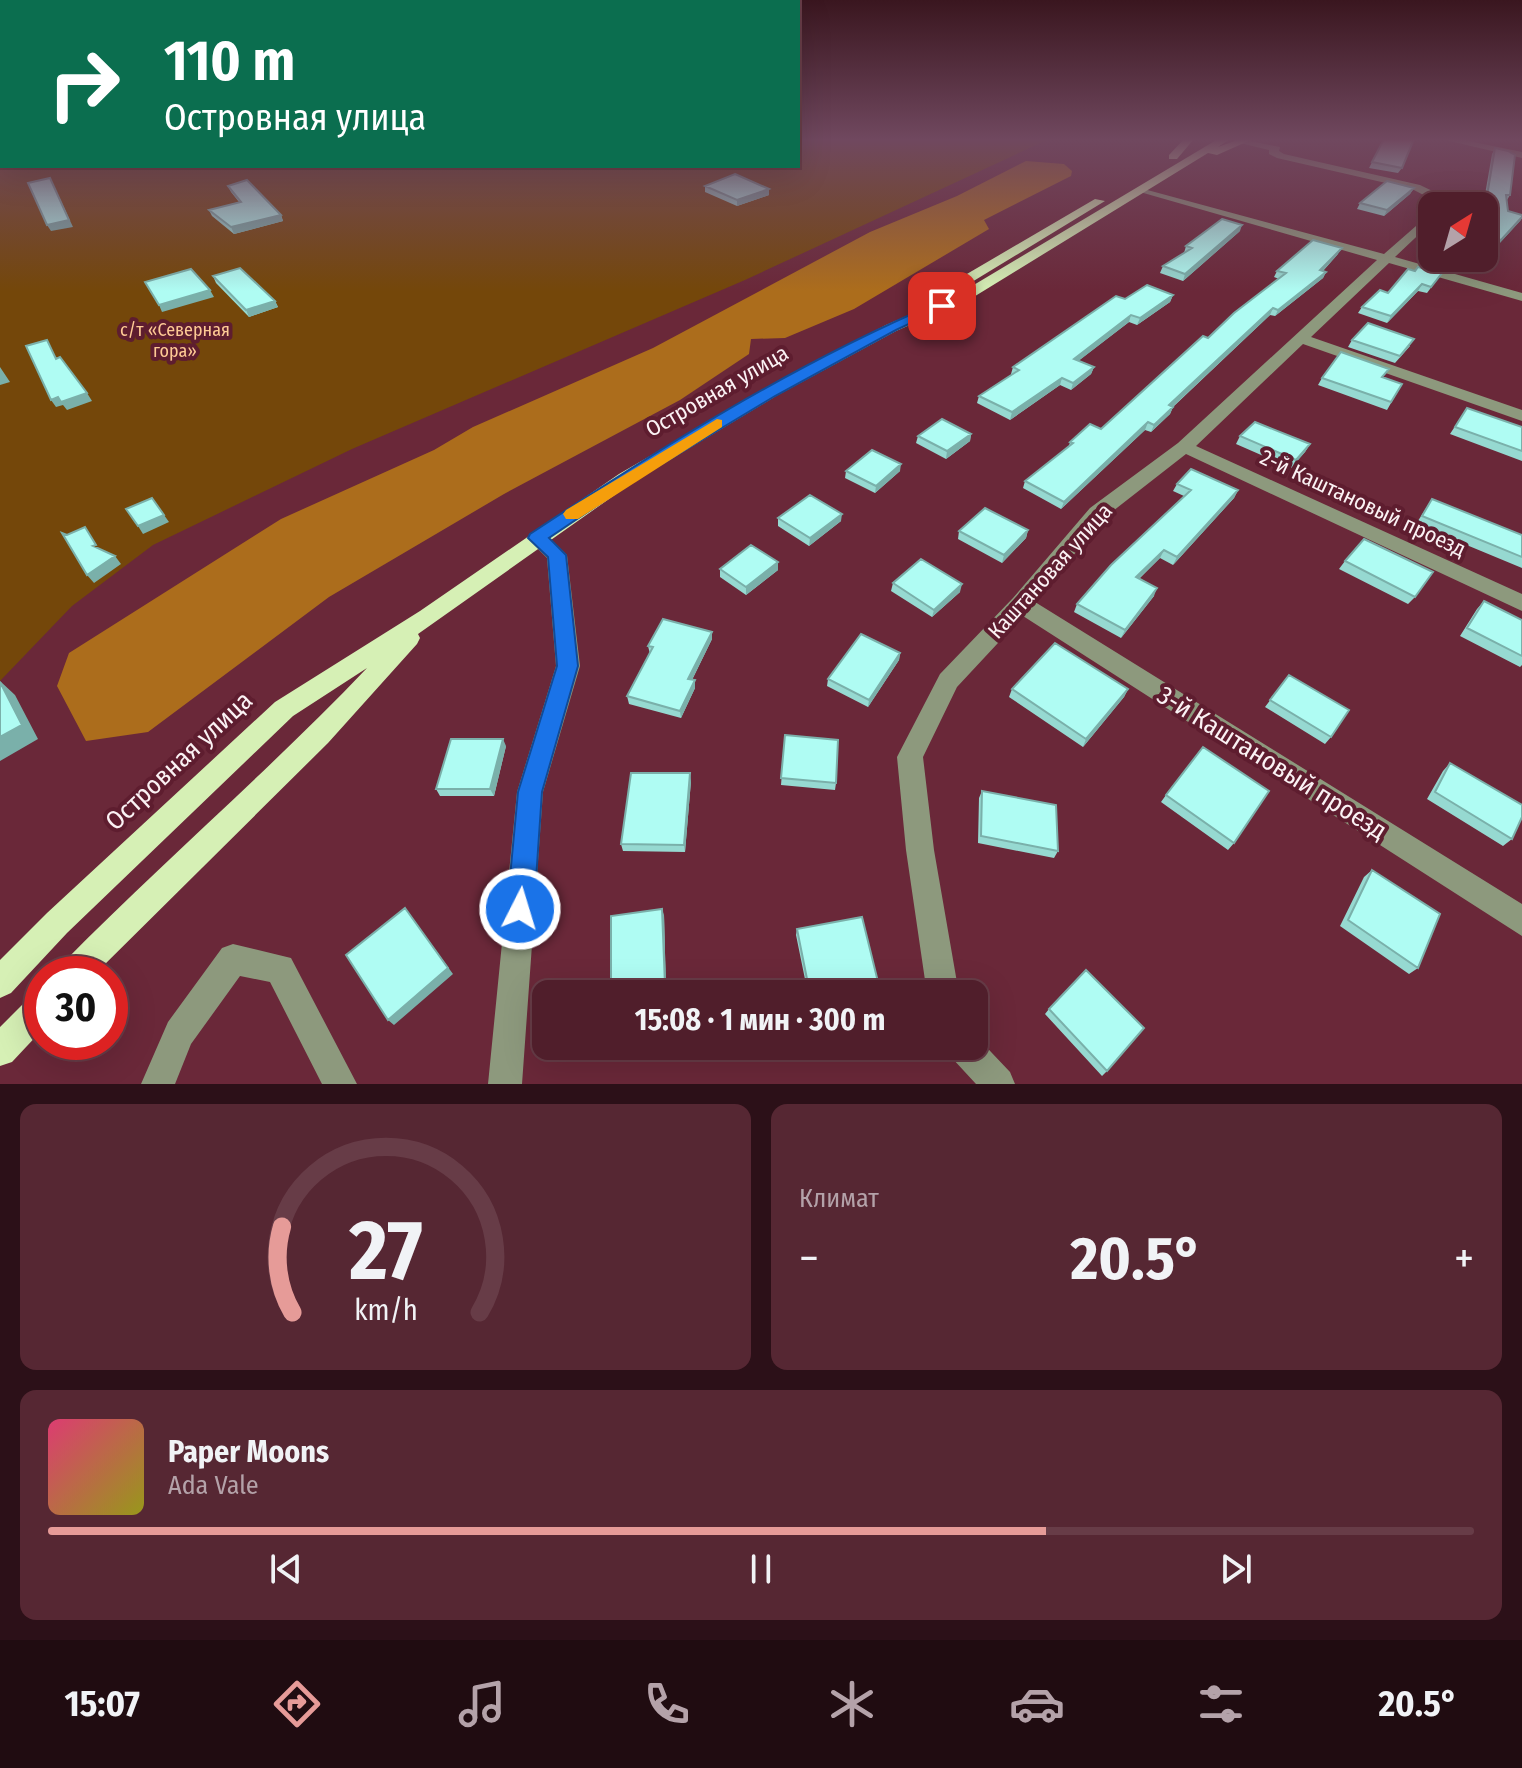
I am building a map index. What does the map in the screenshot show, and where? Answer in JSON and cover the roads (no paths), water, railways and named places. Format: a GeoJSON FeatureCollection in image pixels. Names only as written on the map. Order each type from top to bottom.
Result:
{"type":"FeatureCollection","features":[{"type":"Feature","properties":{"kind":"main road","name":"Островная улица"},"geometry":{"type":"LineString","coordinates":[[891,328],[949,287],[1117,190]]}},
{"type":"Feature","properties":{"kind":"main road","name":"Островная улица"},"geometry":{"type":"LineString","coordinates":[[0,982],[57,923],[284,709],[428,617],[537,538],[710,428],[891,328],[967,295],[1144,190]]}},
{"type":"Feature","properties":{"kind":"main road","name":"Островная улица"},"geometry":{"type":"LineString","coordinates":[[92,956],[319,735],[428,617]]}},
{"type":"Feature","properties":{"kind":"main road"},"geometry":{"type":"LineString","coordinates":[[0,1050],[24,1025]]}},
{"type":"Feature","properties":{"kind":"street"},"geometry":{"type":"LineString","coordinates":[[1144,190],[1522,297]]}},
{"type":"Feature","properties":{"kind":"street","name":"Каштановая улица"},"geometry":{"type":"LineString","coordinates":[[941,980],[920,850],[910,757],[948,681],[1021,604],[1097,513],[1184,447],[1418,228]]}},
{"type":"Feature","properties":{"kind":"street"},"geometry":{"type":"LineString","coordinates":[[1299,338],[1522,416]]}},
{"type":"Feature","properties":{"kind":"street","name":"2-й Каштановый проезд"},"geometry":{"type":"LineString","coordinates":[[1184,447],[1522,603]]}},
{"type":"Feature","properties":{"kind":"street"},"geometry":{"type":"LineString","coordinates":[[505,1084],[530,792],[568,666],[557,555],[537,538]]}},
{"type":"Feature","properties":{"kind":"street","name":"3-й Каштановый проезд"},"geometry":{"type":"LineString","coordinates":[[1021,604],[1522,921]]}},
{"type":"Feature","properties":{"kind":"street"},"geometry":{"type":"LineString","coordinates":[[158,1084],[179,1033],[233,959],[280,969],[340,1084]]}},
{"type":"Feature","properties":{"kind":"street"},"geometry":{"type":"LineString","coordinates":[[977,1060],[998,1084]]}},
{"type":"Feature","properties":{"kind":"park label","name":"с/т «Северная гора»"},"geometry":{"type":"Point","coordinates":[175,340]}}]}
